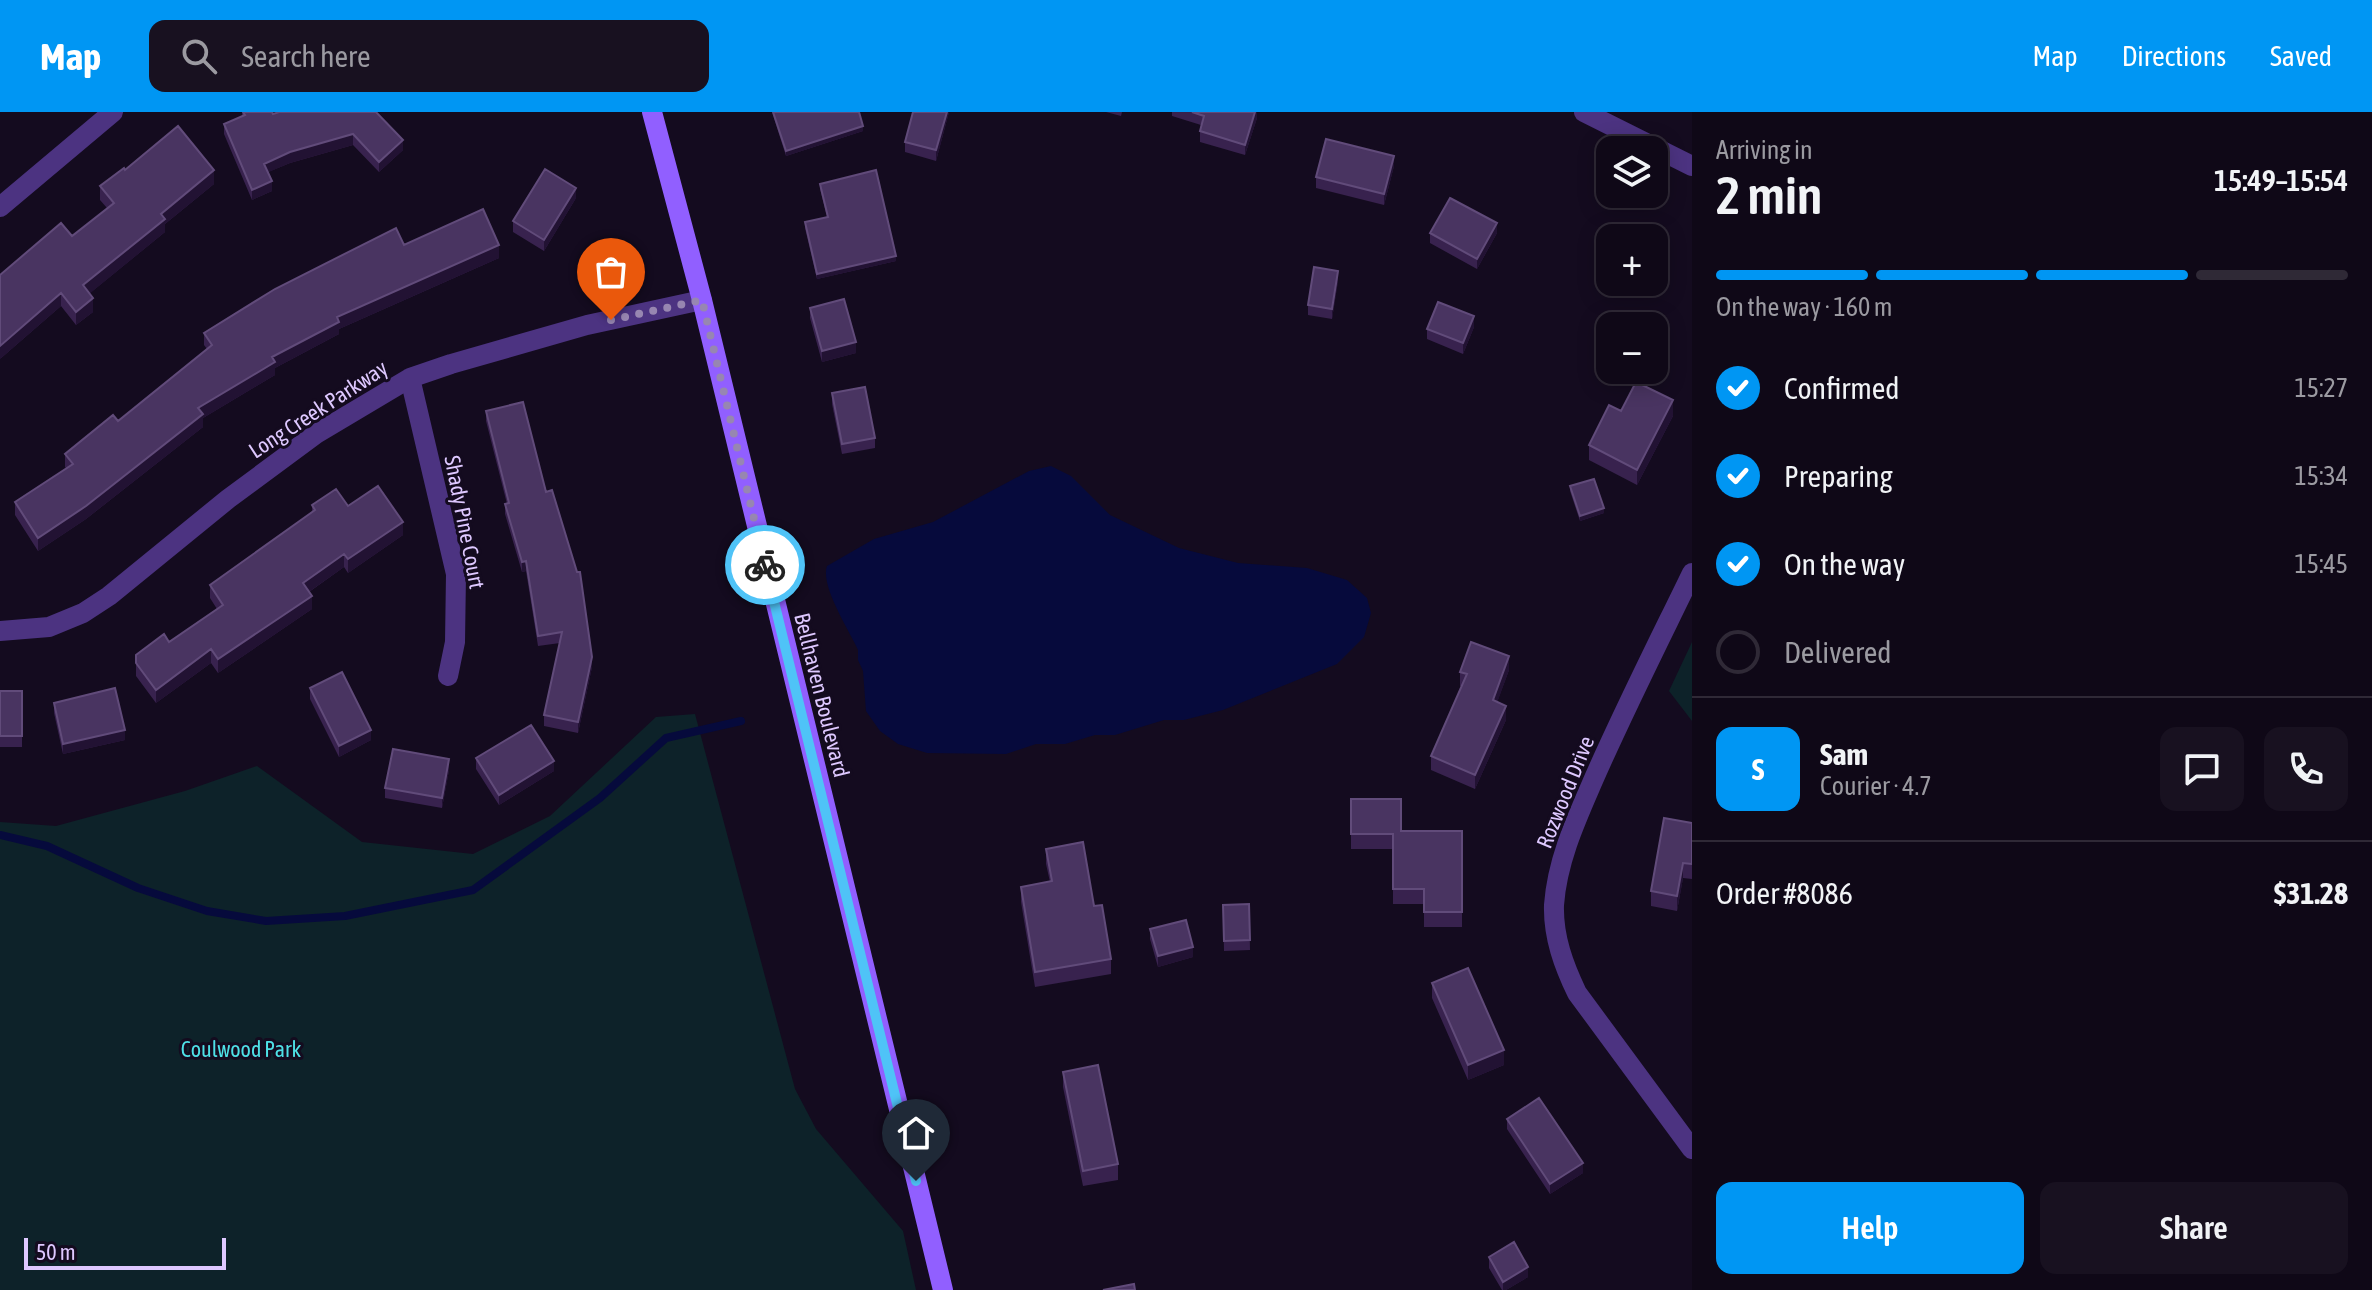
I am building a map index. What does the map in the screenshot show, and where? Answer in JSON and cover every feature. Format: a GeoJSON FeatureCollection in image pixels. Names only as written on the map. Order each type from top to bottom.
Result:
{"type":"FeatureCollection","features":[{"type":"Feature","properties":{"kind":"main road","name":"Bellhaven Boulevard"},"geometry":{"type":"LineString","coordinates":[[652,112],[702,300],[943,1290]]}},
{"type":"Feature","properties":{"kind":"street"},"geometry":{"type":"LineString","coordinates":[[0,207],[113,112]]}},
{"type":"Feature","properties":{"kind":"street"},"geometry":{"type":"LineString","coordinates":[[1584,112],[1692,166]]}},
{"type":"Feature","properties":{"kind":"street","name":"Long Creek Parkway"},"geometry":{"type":"LineString","coordinates":[[0,631],[49,627],[83,613],[316,434],[410,378],[587,325],[702,300]]}},
{"type":"Feature","properties":{"kind":"street","name":"Shady Pine Court"},"geometry":{"type":"LineString","coordinates":[[410,378],[456,574],[455,642],[448,676]]}},
{"type":"Feature","properties":{"kind":"street","name":"Rozwood Drive"},"geometry":{"type":"LineString","coordinates":[[1692,573],[1604,756],[1570,836],[1560,866],[1554,907],[1563,964],[1577,993],[1692,1149]]}},
{"type":"Feature","properties":{"kind":"green space"},"geometry":{"type":"Polygon","coordinates":[[[1692,642],[1692,721],[1669,691],[1692,642]]]}},
{"type":"Feature","properties":{"kind":"green space","name":"Coulwood Park"},"geometry":{"type":"Polygon","coordinates":[[[695,714],[795,1089],[816,1129],[903,1231],[916,1290],[0,1290],[0,822],[56,826],[185,791],[257,766],[362,842],[473,854],[550,816],[656,717],[695,714]]]}},
{"type":"Feature","properties":{"kind":"shaded area"},"geometry":{"type":"Polygon","coordinates":[[[1051,466],[1071,476],[1110,515],[1179,548],[1238,563],[1307,568],[1347,580],[1367,598],[1371,613],[1364,637],[1337,664],[1223,710],[1184,720],[1164,720],[1115,735],[1095,735],[1065,744],[1036,744],[1006,754],[927,753],[898,744],[880,731],[866,711],[858,650],[831,596],[827,566],[874,539],[933,522],[1029,471],[1051,466]]]}},
{"type":"Feature","properties":{"kind":"building"},"geometry":{"type":"Polygon","coordinates":[[[243,112],[376,112],[403,140],[379,162],[353,134],[290,152],[264,164],[272,181],[252,190],[224,124],[245,115],[243,112]]]}},
{"type":"Feature","properties":{"kind":"building"},"geometry":{"type":"Polygon","coordinates":[[[773,112],[859,112],[863,126],[786,151],[773,112]]]}},
{"type":"Feature","properties":{"kind":"building"},"geometry":{"type":"Polygon","coordinates":[[[913,112],[947,112],[936,150],[905,142],[913,112]]]}},
{"type":"Feature","properties":{"kind":"building"},"geometry":{"type":"Polygon","coordinates":[[[1192,112],[1255,112],[1245,145],[1200,131],[1204,116],[1192,112]]]}},
{"type":"Feature","properties":{"kind":"building"},"geometry":{"type":"Polygon","coordinates":[[[178,126],[214,170],[161,214],[165,219],[83,285],[93,298],[76,312],[61,293],[0,346],[0,275],[61,223],[72,236],[114,203],[100,186],[125,170],[178,126]]]}},
{"type":"Feature","properties":{"kind":"building"},"geometry":{"type":"Polygon","coordinates":[[[1326,139],[1394,156],[1384,194],[1316,177],[1326,139]]]}},
{"type":"Feature","properties":{"kind":"building"},"geometry":{"type":"Polygon","coordinates":[[[545,169],[576,188],[544,240],[513,221],[545,169]]]}},
{"type":"Feature","properties":{"kind":"building"},"geometry":{"type":"Polygon","coordinates":[[[876,170],[896,256],[817,274],[805,222],[828,217],[820,184],[876,170]]]}},
{"type":"Feature","properties":{"kind":"building"},"geometry":{"type":"Polygon","coordinates":[[[1450,198],[1497,223],[1477,259],[1430,233],[1450,198]]]}},
{"type":"Feature","properties":{"kind":"building"},"geometry":{"type":"Polygon","coordinates":[[[483,209],[499,245],[337,317],[339,322],[272,357],[275,362],[198,408],[203,414],[86,506],[38,538],[15,502],[73,464],[65,454],[113,415],[118,421],[212,345],[204,333],[275,289],[396,228],[404,245],[483,209]]]}},
{"type":"Feature","properties":{"kind":"building"},"geometry":{"type":"Polygon","coordinates":[[[1314,267],[1338,271],[1332,309],[1308,305],[1314,267]]]}},
{"type":"Feature","properties":{"kind":"building"},"geometry":{"type":"Polygon","coordinates":[[[844,299],[856,342],[822,351],[810,308],[844,299]]]}},
{"type":"Feature","properties":{"kind":"building"},"geometry":{"type":"Polygon","coordinates":[[[1438,302],[1474,316],[1463,343],[1427,329],[1438,302]]]}},
{"type":"Feature","properties":{"kind":"building"},"geometry":{"type":"Polygon","coordinates":[[[1635,384],[1673,400],[1637,470],[1589,445],[1609,405],[1621,411],[1635,384]]]}},
{"type":"Feature","properties":{"kind":"building"},"geometry":{"type":"Polygon","coordinates":[[[865,387],[875,438],[842,444],[832,393],[865,387]]]}},
{"type":"Feature","properties":{"kind":"building"},"geometry":{"type":"Polygon","coordinates":[[[523,402],[546,492],[552,490],[577,572],[580,572],[592,657],[578,722],[544,715],[562,632],[538,636],[526,561],[522,562],[505,504],[509,503],[486,411],[523,402]]]}},
{"type":"Feature","properties":{"kind":"building"},"geometry":{"type":"Polygon","coordinates":[[[1594,479],[1604,508],[1580,516],[1570,486],[1594,479]]]}},
{"type":"Feature","properties":{"kind":"building"},"geometry":{"type":"Polygon","coordinates":[[[378,486],[403,522],[348,559],[344,554],[303,583],[312,596],[218,659],[211,649],[156,690],[136,663],[136,655],[164,634],[169,642],[223,605],[210,585],[315,510],[312,505],[336,489],[348,506],[378,486]]]}},
{"type":"Feature","properties":{"kind":"building"},"geometry":{"type":"Polygon","coordinates":[[[1471,642],[1509,656],[1493,700],[1506,706],[1475,775],[1431,756],[1467,674],[1460,672],[1471,642]]]}},
{"type":"Feature","properties":{"kind":"building"},"geometry":{"type":"Polygon","coordinates":[[[342,672],[371,730],[339,746],[310,688],[342,672]]]}},
{"type":"Feature","properties":{"kind":"building"},"geometry":{"type":"Polygon","coordinates":[[[115,688],[125,730],[63,744],[54,703],[115,688]]]}},
{"type":"Feature","properties":{"kind":"building"},"geometry":{"type":"Polygon","coordinates":[[[0,691],[22,691],[22,736],[0,736],[0,691]]]}},
{"type":"Feature","properties":{"kind":"building"},"geometry":{"type":"Polygon","coordinates":[[[531,725],[554,761],[499,795],[476,758],[531,725]]]}},
{"type":"Feature","properties":{"kind":"building"},"geometry":{"type":"Polygon","coordinates":[[[393,749],[449,759],[442,798],[385,788],[393,749]]]}},
{"type":"Feature","properties":{"kind":"building"},"geometry":{"type":"Polygon","coordinates":[[[1351,799],[1401,799],[1401,831],[1462,831],[1462,912],[1424,912],[1424,889],[1393,889],[1393,834],[1351,834],[1351,799]]]}},
{"type":"Feature","properties":{"kind":"building"},"geometry":{"type":"Polygon","coordinates":[[[1664,818],[1692,823],[1692,864],[1683,863],[1677,896],[1651,891],[1664,818]]]}},
{"type":"Feature","properties":{"kind":"building"},"geometry":{"type":"Polygon","coordinates":[[[1083,842],[1094,906],[1102,905],[1111,959],[1035,972],[1021,887],[1052,881],[1046,849],[1083,842]]]}},
{"type":"Feature","properties":{"kind":"building"},"geometry":{"type":"Polygon","coordinates":[[[1249,904],[1250,940],[1224,941],[1223,905],[1249,904]]]}},
{"type":"Feature","properties":{"kind":"building"},"geometry":{"type":"Polygon","coordinates":[[[1186,920],[1193,947],[1158,956],[1150,929],[1186,920]]]}},
{"type":"Feature","properties":{"kind":"building"},"geometry":{"type":"Polygon","coordinates":[[[1468,968],[1504,1050],[1468,1065],[1432,983],[1468,968]]]}},
{"type":"Feature","properties":{"kind":"building"},"geometry":{"type":"Polygon","coordinates":[[[1098,1065],[1118,1164],[1083,1171],[1063,1072],[1098,1065]]]}},
{"type":"Feature","properties":{"kind":"building"},"geometry":{"type":"Polygon","coordinates":[[[1539,1098],[1583,1163],[1550,1184],[1507,1119],[1539,1098]]]}},
{"type":"Feature","properties":{"kind":"building"},"geometry":{"type":"Polygon","coordinates":[[[1514,1242],[1528,1267],[1503,1282],[1489,1257],[1514,1242]]]}},
{"type":"Feature","properties":{"kind":"building"},"geometry":{"type":"Polygon","coordinates":[[[1134,1284],[1135,1290],[1103,1290],[1134,1284]]]}},
{"type":"Feature","properties":{"kind":"waterway"},"geometry":{"type":"LineString","coordinates":[[0,835],[47,846],[138,888],[207,911],[266,921],[345,916],[473,890],[600,798],[666,738],[741,721]]}},
{"type":"Feature","properties":{"kind":"way so far"},"geometry":{"type":"LineString","coordinates":[[611,320],[702,300],[765,565]]}},
{"type":"Feature","properties":{"kind":"route"},"geometry":{"type":"LineString","coordinates":[[765,565],[916,1181]]}}]}
